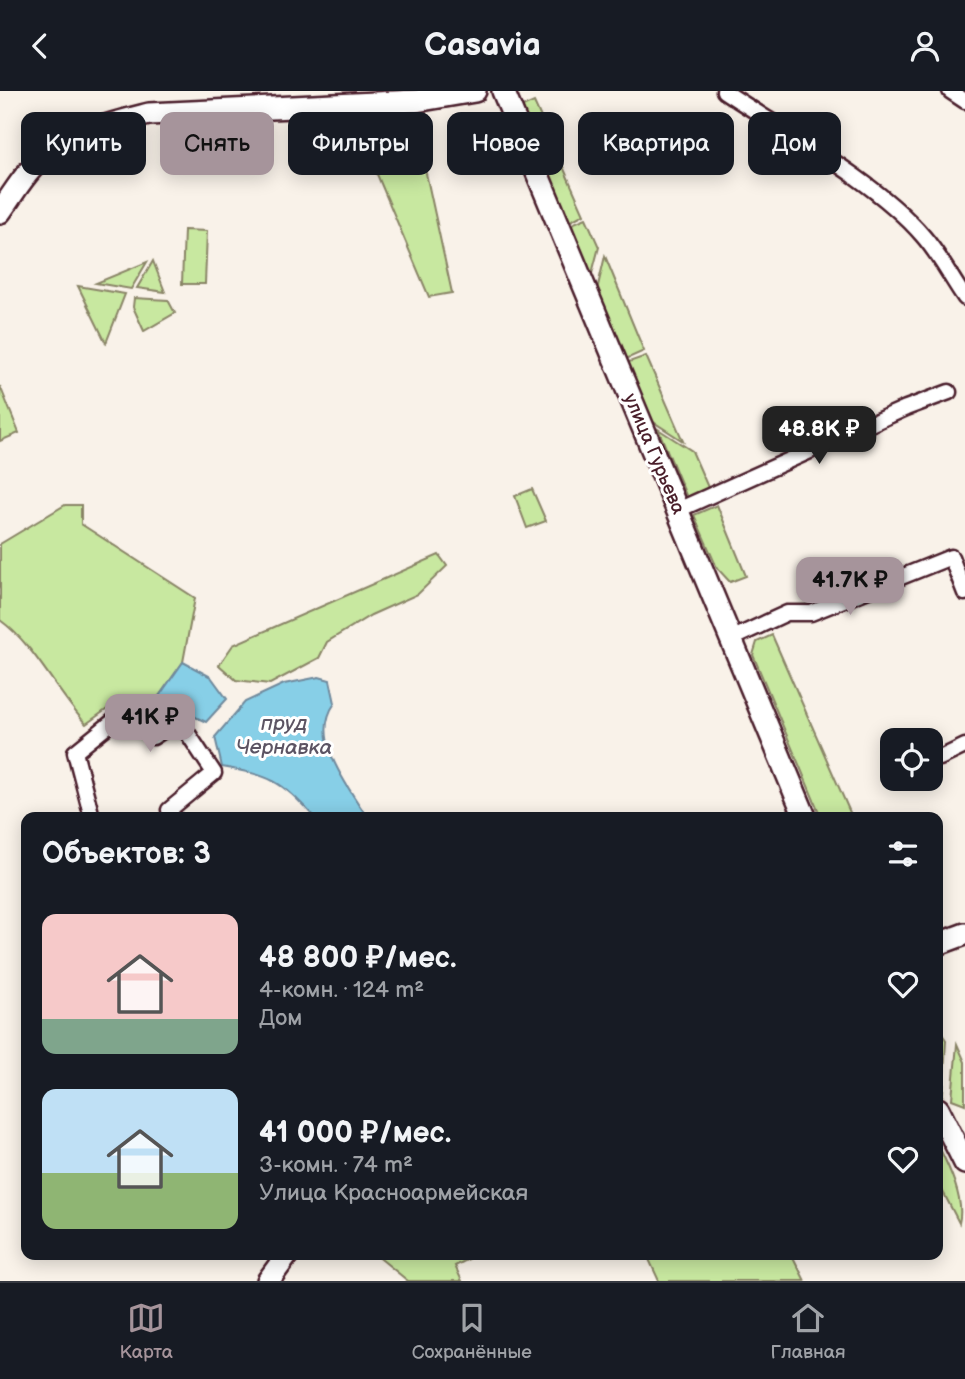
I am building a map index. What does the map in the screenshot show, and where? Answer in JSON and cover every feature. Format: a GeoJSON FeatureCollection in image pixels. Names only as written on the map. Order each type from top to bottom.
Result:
{"type":"FeatureCollection","features":[{"type":"Feature","properties":{"kind":"main road"},"geometry":{"type":"LineString","coordinates":[[0,212],[33,166],[49,153],[77,137],[112,123],[149,114],[475,91]]}},
{"type":"Feature","properties":{"kind":"main road","name":"улица Гурьева"},"geometry":{"type":"LineString","coordinates":[[503,91],[803,812]]}},
{"type":"Feature","properties":{"kind":"main road"},"geometry":{"type":"LineString","coordinates":[[943,942],[965,934]]}},
{"type":"Feature","properties":{"kind":"main road"},"geometry":{"type":"LineString","coordinates":[[943,1119],[965,1163]]}},
{"type":"Feature","properties":{"kind":"main road"},"geometry":{"type":"LineString","coordinates":[[268,1281],[283,1260]]}},
{"type":"Feature","properties":{"kind":"street"},"geometry":{"type":"LineString","coordinates":[[724,91],[854,177],[908,221],[924,237],[965,299]]}},
{"type":"Feature","properties":{"kind":"street"},"geometry":{"type":"LineString","coordinates":[[950,91],[965,101]]}},
{"type":"Feature","properties":{"kind":"street"},"geometry":{"type":"LineString","coordinates":[[678,510],[906,408],[949,392]]}},
{"type":"Feature","properties":{"kind":"street"},"geometry":{"type":"LineString","coordinates":[[731,639],[787,613],[811,613],[951,557],[965,593]]}},
{"type":"Feature","properties":{"kind":"street"},"geometry":{"type":"LineString","coordinates":[[91,812],[75,752],[131,707],[153,737],[179,720],[214,773],[169,810],[170,812]]}},
{"type":"Feature","properties":{"kind":"street"},"geometry":{"type":"LineString","coordinates":[[943,757],[965,746]]}},
{"type":"Feature","properties":{"kind":"green space"},"geometry":{"type":"Polygon","coordinates":[[[534,102],[538,112],[519,112],[518,109],[534,102]]]}},
{"type":"Feature","properties":{"kind":"green space"},"geometry":{"type":"Polygon","coordinates":[[[564,169],[584,214],[567,223],[546,175],[564,175],[564,169]]]}},
{"type":"Feature","properties":{"kind":"green space"},"geometry":{"type":"Polygon","coordinates":[[[377,175],[426,175],[452,293],[429,297],[377,175]]]}},
{"type":"Feature","properties":{"kind":"green space"},"geometry":{"type":"Polygon","coordinates":[[[586,218],[599,247],[590,281],[567,226],[586,218]]]}},
{"type":"Feature","properties":{"kind":"green space"},"geometry":{"type":"Polygon","coordinates":[[[184,230],[207,231],[205,284],[182,284],[184,230]]]}},
{"type":"Feature","properties":{"kind":"green space"},"geometry":{"type":"Polygon","coordinates":[[[605,256],[644,351],[624,360],[597,290],[605,256]]]}},
{"type":"Feature","properties":{"kind":"green space"},"geometry":{"type":"Polygon","coordinates":[[[153,261],[165,292],[137,288],[153,261]]]}},
{"type":"Feature","properties":{"kind":"green space"},"geometry":{"type":"Polygon","coordinates":[[[147,262],[131,289],[96,283],[147,262]]]}},
{"type":"Feature","properties":{"kind":"green space"},"geometry":{"type":"Polygon","coordinates":[[[78,286],[125,294],[106,343],[78,286]]]}},
{"type":"Feature","properties":{"kind":"green space"},"geometry":{"type":"Polygon","coordinates":[[[134,298],[168,300],[175,313],[144,331],[133,307],[134,298]]]}},
{"type":"Feature","properties":{"kind":"green space"},"geometry":{"type":"Polygon","coordinates":[[[646,356],[683,441],[649,419],[626,363],[646,356]]]}},
{"type":"Feature","properties":{"kind":"green space"},"geometry":{"type":"Polygon","coordinates":[[[0,386],[19,433],[0,441],[0,386]]]}},
{"type":"Feature","properties":{"kind":"green space"},"geometry":{"type":"Polygon","coordinates":[[[658,429],[692,451],[710,492],[688,500],[658,429]]]}},
{"type":"Feature","properties":{"kind":"green space"},"geometry":{"type":"Polygon","coordinates":[[[532,489],[546,521],[527,528],[515,496],[532,489]]]}},
{"type":"Feature","properties":{"kind":"green space"},"geometry":{"type":"Polygon","coordinates":[[[65,505],[81,505],[81,524],[195,598],[183,662],[157,699],[113,705],[86,724],[35,655],[13,630],[0,620],[0,544],[65,505]]]}},
{"type":"Feature","properties":{"kind":"green space"},"geometry":{"type":"Polygon","coordinates":[[[717,505],[746,576],[730,582],[717,568],[694,515],[717,505]]]}},
{"type":"Feature","properties":{"kind":"green space"},"geometry":{"type":"Polygon","coordinates":[[[439,555],[447,566],[418,594],[371,615],[327,642],[319,658],[270,684],[236,680],[219,665],[233,645],[439,555]]]}},
{"type":"Feature","properties":{"kind":"green space"},"geometry":{"type":"Polygon","coordinates":[[[772,635],[850,812],[819,812],[753,655],[757,642],[772,635]]]}},
{"type":"Feature","properties":{"kind":"green space"},"geometry":{"type":"Polygon","coordinates":[[[943,1036],[946,1040],[943,1093],[943,1036]]]}},
{"type":"Feature","properties":{"kind":"green space"},"geometry":{"type":"Polygon","coordinates":[[[957,1044],[965,1062],[965,1104],[952,1099],[957,1044]]]}},
{"type":"Feature","properties":{"kind":"green space"},"geometry":{"type":"Polygon","coordinates":[[[943,1156],[958,1194],[959,1223],[943,1192],[943,1156]]]}},
{"type":"Feature","properties":{"kind":"green space"},"geometry":{"type":"Polygon","coordinates":[[[382,1260],[466,1260],[455,1266],[462,1281],[408,1281],[382,1260]]]}},
{"type":"Feature","properties":{"kind":"green space"},"geometry":{"type":"Polygon","coordinates":[[[649,1260],[794,1260],[805,1281],[659,1281],[649,1260]]]}},
{"type":"Feature","properties":{"kind":"water","name":"пруд Чернавка"},"geometry":{"type":"Polygon","coordinates":[[[183,662],[211,677],[227,699],[206,722],[157,699],[183,662]]]}},
{"type":"Feature","properties":{"kind":"water","name":"пруд Чернавка"},"geometry":{"type":"Polygon","coordinates":[[[319,677],[330,680],[335,703],[328,717],[326,732],[329,747],[342,777],[364,812],[309,812],[274,781],[253,773],[222,767],[215,737],[245,702],[284,684],[319,677]]]}}]}
